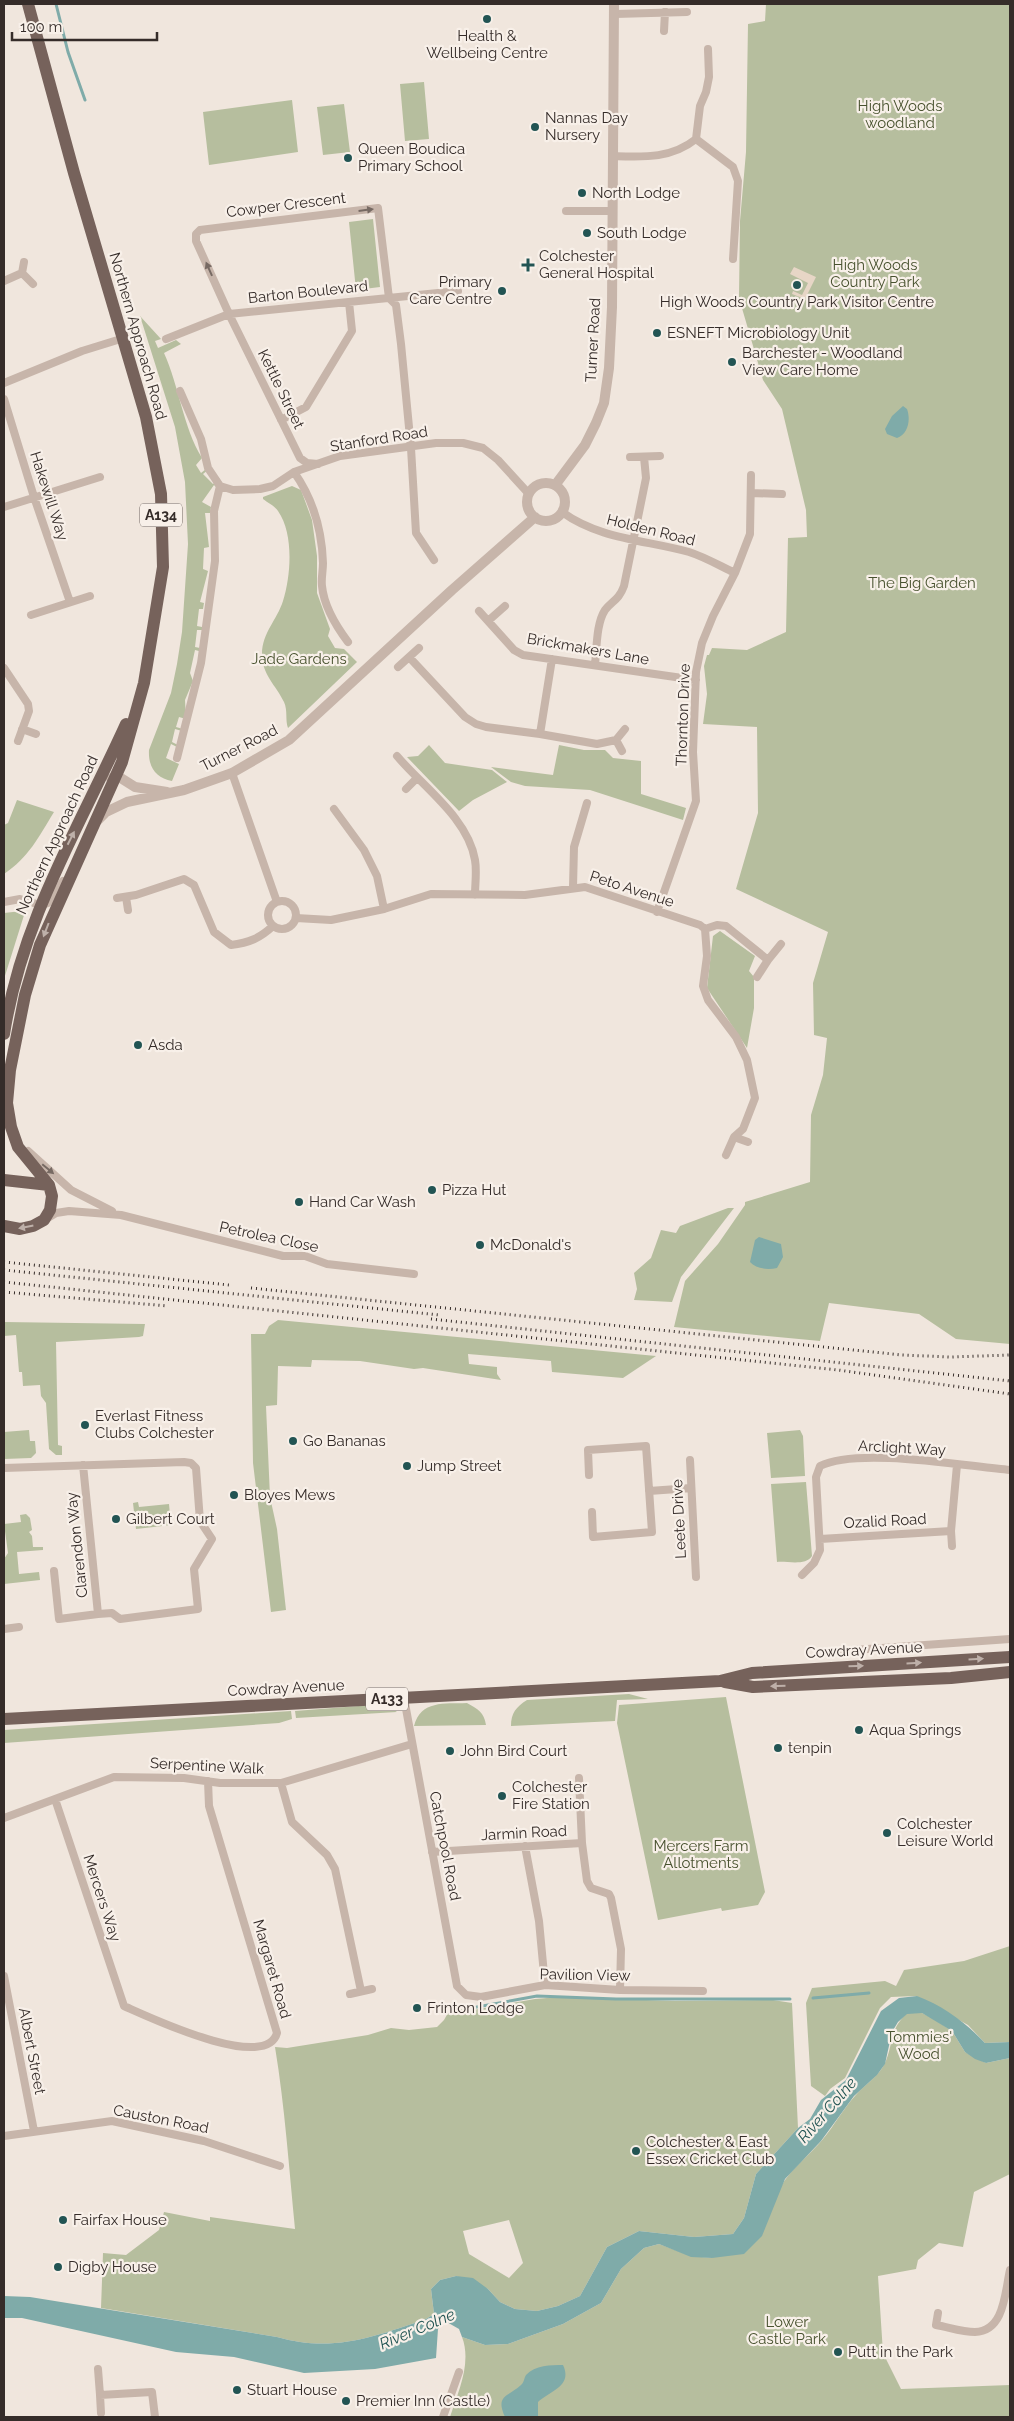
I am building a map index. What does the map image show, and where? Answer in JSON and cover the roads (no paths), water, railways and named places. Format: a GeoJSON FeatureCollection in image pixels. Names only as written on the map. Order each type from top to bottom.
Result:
{"type":"FeatureCollection","features":[{"type":"Feature","properties":{"kind":"main road","name":"Northern Approach Road"},"geometry":{"type":"LineString","coordinates":[[28,4],[74,173],[146,417],[160,494],[163,568],[144,683],[122,762],[116,775]]}},
{"type":"Feature","properties":{"kind":"main road","name":"Northern Approach Road"},"geometry":{"type":"LineString","coordinates":[[49,1185],[18,1147],[8,1118],[10,1070],[25,995],[40,945],[92,825],[103,788],[144,683]]}},
{"type":"Feature","properties":{"kind":"main road","name":"A134"},"geometry":{"type":"LineString","coordinates":[[103,788],[116,775]]}},
{"type":"Feature","properties":{"kind":"main road","name":"Northern Approach Road"},"geometry":{"type":"LineString","coordinates":[[4,1034],[18,969],[40,904],[90,802],[103,788]]}},
{"type":"Feature","properties":{"kind":"main road"},"geometry":{"type":"LineString","coordinates":[[4,1180],[49,1185],[52,1196],[51,1205],[44,1220],[26,1228],[5,1226]]}},
{"type":"Feature","properties":{"kind":"main road","name":"Cowdray Avenue"},"geometry":{"type":"LineString","coordinates":[[4,1719],[720,1680],[752,1673],[1010,1657]]}},
{"type":"Feature","properties":{"kind":"main road"},"geometry":{"type":"LineString","coordinates":[[826,1668],[827,1684]]}},
{"type":"Feature","properties":{"kind":"main road","name":"Cowdray Avenue"},"geometry":{"type":"LineString","coordinates":[[720,1680],[753,1687],[951,1678],[1010,1672]]}},
{"type":"Feature","properties":{"kind":"street"},"geometry":{"type":"LineString","coordinates":[[615,9],[687,12]]}},
{"type":"Feature","properties":{"kind":"street","name":"Turner Road"},"geometry":{"type":"LineString","coordinates":[[556,484],[585,445],[604,402],[609,368],[612,314],[611,211],[615,9]]}},
{"type":"Feature","properties":{"kind":"street"},"geometry":{"type":"LineString","coordinates":[[664,12],[664,31]]}},
{"type":"Feature","properties":{"kind":"street"},"geometry":{"type":"LineString","coordinates":[[613,156],[655,157],[685,147],[696,138],[700,106],[706,92],[708,49]]}},
{"type":"Feature","properties":{"kind":"street"},"geometry":{"type":"LineString","coordinates":[[696,138],[734,167],[738,180],[733,259]]}},
{"type":"Feature","properties":{"kind":"street","name":"Cowper Crescent"},"geometry":{"type":"LineString","coordinates":[[229,314],[196,241],[196,234],[200,230],[378,208],[389,298]]}},
{"type":"Feature","properties":{"kind":"street"},"geometry":{"type":"LineString","coordinates":[[566,211],[611,211]]}},
{"type":"Feature","properties":{"kind":"street"},"geometry":{"type":"LineString","coordinates":[[22,273],[24,262]]}},
{"type":"Feature","properties":{"kind":"street"},"geometry":{"type":"LineString","coordinates":[[4,281],[22,273]]}},
{"type":"Feature","properties":{"kind":"street"},"geometry":{"type":"LineString","coordinates":[[22,273],[33,284]]}},
{"type":"Feature","properties":{"kind":"street","name":"Barton Boulevard"},"geometry":{"type":"LineString","coordinates":[[166,340],[229,314],[458,291]]}},
{"type":"Feature","properties":{"kind":"street"},"geometry":{"type":"LineString","coordinates":[[389,298],[396,305],[411,448],[416,533],[434,560]]}},
{"type":"Feature","properties":{"kind":"street"},"geometry":{"type":"LineString","coordinates":[[281,420],[306,407],[352,331],[349,302]]}},
{"type":"Feature","properties":{"kind":"street","name":"Kettle Street"},"geometry":{"type":"LineString","coordinates":[[229,314],[300,458],[307,464],[318,464]]}},
{"type":"Feature","properties":{"kind":"street"},"geometry":{"type":"LineString","coordinates":[[4,383],[82,351],[124,338]]}},
{"type":"Feature","properties":{"kind":"street"},"geometry":{"type":"LineString","coordinates":[[177,758],[201,663],[215,560],[214,511],[220,486],[208,468],[201,439],[180,391]]}},
{"type":"Feature","properties":{"kind":"street","name":"Hakewill Way"},"geometry":{"type":"LineString","coordinates":[[4,402],[70,602]]}},
{"type":"Feature","properties":{"kind":"street","name":"Stanford Road"},"geometry":{"type":"LineString","coordinates":[[220,486],[233,490],[260,490],[273,486],[294,472],[340,456],[411,448],[436,443],[463,442],[483,448],[498,460],[529,494]]}},
{"type":"Feature","properties":{"kind":"street"},"geometry":{"type":"LineString","coordinates":[[630,458],[660,456]]}},
{"type":"Feature","properties":{"kind":"street"},"geometry":{"type":"LineString","coordinates":[[595,664],[600,625],[605,610],[620,596],[635,539],[646,478],[644,457]]}},
{"type":"Feature","properties":{"kind":"street"},"geometry":{"type":"LineString","coordinates":[[294,472],[305,488],[316,518],[323,563],[322,587],[326,603],[334,622],[348,642]]}},
{"type":"Feature","properties":{"kind":"street","name":"Thornton Drive"},"geometry":{"type":"LineString","coordinates":[[657,912],[696,800],[693,752],[696,680],[702,643],[713,616],[735,573],[750,534],[751,474]]}},
{"type":"Feature","properties":{"kind":"street"},"geometry":{"type":"LineString","coordinates":[[4,506],[100,477]]}},
{"type":"Feature","properties":{"kind":"street"},"geometry":{"type":"LineString","coordinates":[[556,484],[564,500],[562,512],[548,520],[535,518],[527,503],[529,494],[538,485],[556,484]]}},
{"type":"Feature","properties":{"kind":"street"},"geometry":{"type":"LineString","coordinates":[[751,493],[782,494]]}},
{"type":"Feature","properties":{"kind":"street","name":"Holden Road"},"geometry":{"type":"LineString","coordinates":[[562,512],[579,524],[603,534],[635,539],[691,553],[735,573]]}},
{"type":"Feature","properties":{"kind":"street","name":"Turner Road"},"geometry":{"type":"LineString","coordinates":[[92,825],[106,812],[126,802],[195,787],[232,773],[290,740],[452,590],[535,518]]}},
{"type":"Feature","properties":{"kind":"street"},"geometry":{"type":"LineString","coordinates":[[31,615],[90,596]]}},
{"type":"Feature","properties":{"kind":"street"},"geometry":{"type":"LineString","coordinates":[[488,621],[505,606]]}},
{"type":"Feature","properties":{"kind":"street","name":"Brickmakers Lane"},"geometry":{"type":"LineString","coordinates":[[479,611],[514,650],[523,655],[696,680]]}},
{"type":"Feature","properties":{"kind":"street"},"geometry":{"type":"LineString","coordinates":[[398,667],[419,648]]}},
{"type":"Feature","properties":{"kind":"street"},"geometry":{"type":"LineString","coordinates":[[409,657],[465,717],[476,724],[596,744],[616,740],[625,729]]}},
{"type":"Feature","properties":{"kind":"street"},"geometry":{"type":"LineString","coordinates":[[540,734],[552,659]]}},
{"type":"Feature","properties":{"kind":"street"},"geometry":{"type":"LineString","coordinates":[[4,668],[28,704],[30,711],[18,741]]}},
{"type":"Feature","properties":{"kind":"street"},"geometry":{"type":"LineString","coordinates":[[22,729],[36,734]]}},
{"type":"Feature","properties":{"kind":"street"},"geometry":{"type":"LineString","coordinates":[[616,740],[622,750]]}},
{"type":"Feature","properties":{"kind":"street"},"geometry":{"type":"LineString","coordinates":[[397,756],[416,779],[452,814],[467,840],[475,860],[475,895]]}},
{"type":"Feature","properties":{"kind":"street"},"geometry":{"type":"LineString","coordinates":[[232,773],[277,902]]}},
{"type":"Feature","properties":{"kind":"street","name":"Turner Road"},"geometry":{"type":"LineString","coordinates":[[116,775],[135,786],[172,793]]}},
{"type":"Feature","properties":{"kind":"street"},"geometry":{"type":"LineString","coordinates":[[406,789],[416,779]]}},
{"type":"Feature","properties":{"kind":"street"},"geometry":{"type":"LineString","coordinates":[[103,788],[126,802]]}},
{"type":"Feature","properties":{"kind":"street"},"geometry":{"type":"LineString","coordinates":[[573,887],[574,847],[587,803]]}},
{"type":"Feature","properties":{"kind":"street"},"geometry":{"type":"LineString","coordinates":[[334,809],[345,830],[364,850],[377,876],[384,909]]}},
{"type":"Feature","properties":{"kind":"street"},"geometry":{"type":"LineString","coordinates":[[583,819],[592,822]]}},
{"type":"Feature","properties":{"kind":"street"},"geometry":{"type":"LineString","coordinates":[[4,902],[28,899],[40,904],[51,901],[72,869]]}},
{"type":"Feature","properties":{"kind":"street"},"geometry":{"type":"LineString","coordinates":[[128,910],[121,897],[184,879],[194,885],[214,932],[232,945],[248,943],[263,935],[273,926]]}},
{"type":"Feature","properties":{"kind":"street","name":"Peto Avenue"},"geometry":{"type":"LineString","coordinates":[[296,918],[331,920],[384,909],[431,894],[525,895],[573,887],[585,887],[700,925],[705,930]]}},
{"type":"Feature","properties":{"kind":"street"},"geometry":{"type":"LineString","coordinates":[[273,926],[287,928],[296,918],[295,910],[289,903],[277,902]]}},
{"type":"Feature","properties":{"kind":"street"},"geometry":{"type":"LineString","coordinates":[[273,926],[268,913],[277,902]]}},
{"type":"Feature","properties":{"kind":"street"},"geometry":{"type":"LineString","coordinates":[[726,1155],[734,1137],[743,1130],[754,1098],[752,1078],[736,1038],[708,1000],[703,986],[707,956],[705,930],[717,925],[726,926],[768,960]]}},
{"type":"Feature","properties":{"kind":"street"},"geometry":{"type":"LineString","coordinates":[[757,977],[781,944]]}},
{"type":"Feature","properties":{"kind":"street","name":"Petrolea Close"},"geometry":{"type":"LineString","coordinates":[[8,1118],[24,1146],[71,1190]]}},
{"type":"Feature","properties":{"kind":"street"},"geometry":{"type":"LineString","coordinates":[[734,1137],[748,1142]]}},
{"type":"Feature","properties":{"kind":"street","name":"Petrolea Close"},"geometry":{"type":"LineString","coordinates":[[49,1185],[71,1190],[121,1216]]}},
{"type":"Feature","properties":{"kind":"street","name":"Petrolea Close"},"geometry":{"type":"LineString","coordinates":[[44,1220],[56,1213],[69,1211],[121,1216],[283,1256],[306,1256],[327,1264],[414,1274]]}},
{"type":"Feature","properties":{"kind":"street"},"geometry":{"type":"LineString","coordinates":[[590,1475],[588,1450],[646,1446],[652,1532],[593,1537],[592,1512]]}},
{"type":"Feature","properties":{"kind":"street","name":"Arclight Way"},"geometry":{"type":"LineString","coordinates":[[802,1575],[817,1557],[820,1539],[816,1477],[820,1466],[832,1460],[876,1457],[1010,1470]]}},
{"type":"Feature","properties":{"kind":"street","name":"Leete Drive"},"geometry":{"type":"LineString","coordinates":[[690,1460],[696,1577]]}},
{"type":"Feature","properties":{"kind":"street"},"geometry":{"type":"LineString","coordinates":[[4,1468],[184,1462],[191,1463],[196,1468],[200,1521],[212,1539],[194,1569],[198,1609],[120,1619],[112,1613],[98,1614]]}},
{"type":"Feature","properties":{"kind":"street","name":"Clarendon Way"},"geometry":{"type":"LineString","coordinates":[[54,1570],[59,1619],[98,1614],[83,1465]]}},
{"type":"Feature","properties":{"kind":"street"},"geometry":{"type":"LineString","coordinates":[[952,1546],[951,1532],[957,1465]]}},
{"type":"Feature","properties":{"kind":"street"},"geometry":{"type":"LineString","coordinates":[[649,1491],[691,1488]]}},
{"type":"Feature","properties":{"kind":"street","name":"Ozalid Road"},"geometry":{"type":"LineString","coordinates":[[820,1539],[951,1532]]}},
{"type":"Feature","properties":{"kind":"street"},"geometry":{"type":"LineString","coordinates":[[4,1629],[18,1627]]}},
{"type":"Feature","properties":{"kind":"street","name":"Cowdray Avenue"},"geometry":{"type":"LineString","coordinates":[[824,1652],[1010,1639]]}},
{"type":"Feature","properties":{"kind":"street","name":"Catchpool Road"},"geometry":{"type":"LineString","coordinates":[[404,1698],[457,1986],[466,1996]]}},
{"type":"Feature","properties":{"kind":"street","name":"Serpentine Walk"},"geometry":{"type":"LineString","coordinates":[[4,1818],[114,1777],[184,1778],[220,1783],[281,1783],[412,1744]]}},
{"type":"Feature","properties":{"kind":"street","name":"Jarmin Road"},"geometry":{"type":"LineString","coordinates":[[432,1852],[582,1843],[579,1778]]}},
{"type":"Feature","properties":{"kind":"street","name":"Margaret Road"},"geometry":{"type":"LineString","coordinates":[[124,2006],[215,2042],[260,2047],[270,2042],[276,2036],[209,1806],[208,1781]]}},
{"type":"Feature","properties":{"kind":"street"},"geometry":{"type":"LineString","coordinates":[[281,1783],[292,1822],[327,1855],[335,1869],[361,1991]]}},
{"type":"Feature","properties":{"kind":"street","name":"Mercers Way"},"geometry":{"type":"LineString","coordinates":[[55,1799],[124,2006]]}},
{"type":"Feature","properties":{"kind":"street"},"geometry":{"type":"LineString","coordinates":[[582,1843],[587,1881],[591,1888],[609,1894],[612,1898],[621,1950],[620,1990]]}},
{"type":"Feature","properties":{"kind":"street"},"geometry":{"type":"LineString","coordinates":[[525,1846],[538,1921],[545,1985]]}},
{"type":"Feature","properties":{"kind":"street","name":"Albert Street"},"geometry":{"type":"LineString","coordinates":[[4,1976],[34,2131]]}},
{"type":"Feature","properties":{"kind":"street","name":"Pavilion View"},"geometry":{"type":"LineString","coordinates":[[466,1996],[481,1997],[545,1985],[620,1990],[703,1991]]}},
{"type":"Feature","properties":{"kind":"street"},"geometry":{"type":"LineString","coordinates":[[350,1994],[372,1989]]}},
{"type":"Feature","properties":{"kind":"street","name":"Causton Road"},"geometry":{"type":"LineString","coordinates":[[4,2136],[112,2121],[204,2141],[280,2166]]}},
{"type":"Feature","properties":{"kind":"street"},"geometry":{"type":"LineString","coordinates":[[938,2313],[936,2325],[976,2332],[991,2327],[998,2319],[1010,2270]]}},
{"type":"Feature","properties":{"kind":"street"},"geometry":{"type":"LineString","coordinates":[[98,2368],[101,2413]]}},
{"type":"Feature","properties":{"kind":"street"},"geometry":{"type":"LineString","coordinates":[[443,2417],[459,2372]]}},
{"type":"Feature","properties":{"kind":"street"},"geometry":{"type":"LineString","coordinates":[[100,2395],[152,2392],[155,2417]]}},
{"type":"Feature","properties":{"kind":"water"},"geometry":{"type":"Polygon","coordinates":[[[903,406],[907,409],[908,413],[908,426],[904,433],[897,438],[887,434],[885,429],[892,416],[903,406]]]}},
{"type":"Feature","properties":{"kind":"water"},"geometry":{"type":"Polygon","coordinates":[[[759,1237],[781,1244],[783,1257],[777,1268],[762,1268],[750,1262],[755,1240],[759,1237]]]}},
{"type":"Feature","properties":{"kind":"water","name":"River Colne"},"geometry":{"type":"Polygon","coordinates":[[[917,1996],[954,2016],[985,2043],[1010,2042],[1010,2058],[986,2063],[975,2059],[965,2052],[952,2031],[922,2013],[907,2014],[898,2022],[892,2032],[885,2064],[877,2075],[854,2096],[821,2141],[785,2179],[762,2236],[744,2254],[712,2258],[691,2257],[659,2244],[644,2248],[621,2269],[601,2303],[563,2324],[508,2344],[485,2345],[462,2337],[459,2329],[445,2321],[436,2323],[440,2327],[438,2329],[436,2358],[375,2369],[304,2373],[234,2357],[176,2352],[22,2318],[4,2318],[4,2296],[30,2297],[277,2337],[297,2342],[335,2343],[371,2337],[426,2319],[434,2314],[431,2289],[440,2280],[456,2276],[473,2278],[488,2289],[500,2302],[515,2309],[537,2311],[558,2306],[580,2296],[607,2247],[639,2231],[694,2237],[733,2234],[744,2218],[756,2174],[798,2128],[810,2119],[821,2100],[846,2080],[881,2011],[899,1998],[917,1996]]]}},
{"type":"Feature","properties":{"kind":"water"},"geometry":{"type":"Polygon","coordinates":[[[563,2365],[565,2378],[563,2383],[538,2402],[538,2417],[505,2417],[502,2410],[502,2400],[522,2384],[526,2375],[534,2369],[543,2366],[563,2365]]]}},
{"type":"Feature","properties":{"kind":"waterway"},"geometry":{"type":"LineString","coordinates":[[56,4],[68,52],[85,100]]}},
{"type":"Feature","properties":{"kind":"waterway"},"geometry":{"type":"LineString","coordinates":[[813,1998],[869,1993]]}},
{"type":"Feature","properties":{"kind":"waterway"},"geometry":{"type":"LineString","coordinates":[[466,2009],[537,1996],[616,1999],[790,1999]]}},
{"type":"Feature","properties":{"kind":"railway"},"geometry":{"type":"LineString","coordinates":[[4,1262],[229,1285]]}},
{"type":"Feature","properties":{"kind":"railway"},"geometry":{"type":"LineString","coordinates":[[4,1270],[439,1315]]}},
{"type":"Feature","properties":{"kind":"railway"},"geometry":{"type":"LineString","coordinates":[[4,1282],[838,1370],[1010,1394]]}},
{"type":"Feature","properties":{"kind":"railway"},"geometry":{"type":"LineString","coordinates":[[251,1288],[902,1355],[950,1357],[1010,1355]]}},
{"type":"Feature","properties":{"kind":"railway"},"geometry":{"type":"LineString","coordinates":[[4,1292],[168,1306]]}},
{"type":"Feature","properties":{"kind":"railway"},"geometry":{"type":"LineString","coordinates":[[431,1319],[1010,1381]]}},
{"type":"Feature","properties":{"kind":"place","name":"Health & Wellbeing Centre"},"geometry":{"type":"Point","coordinates":[487,19]}},
{"type":"Feature","properties":{"kind":"place","name":"Nannas Day Nursery"},"geometry":{"type":"Point","coordinates":[535,127]}},
{"type":"Feature","properties":{"kind":"place","name":"Queen Boudica Primary School"},"geometry":{"type":"Point","coordinates":[348,158]}},
{"type":"Feature","properties":{"kind":"place","name":"North Lodge"},"geometry":{"type":"Point","coordinates":[582,193]}},
{"type":"Feature","properties":{"kind":"place","name":"South Lodge"},"geometry":{"type":"Point","coordinates":[587,233]}},
{"type":"Feature","properties":{"kind":"place","name":"Colchester General Hospital"},"geometry":{"type":"Point","coordinates":[528,265]}},
{"type":"Feature","properties":{"kind":"place","name":"High Woods Country Park Visitor Centre"},"geometry":{"type":"Point","coordinates":[797,285]}},
{"type":"Feature","properties":{"kind":"place","name":"Primary Care Centre"},"geometry":{"type":"Point","coordinates":[502,291]}},
{"type":"Feature","properties":{"kind":"place","name":"ESNEFT Microbiology Unit"},"geometry":{"type":"Point","coordinates":[657,333]}},
{"type":"Feature","properties":{"kind":"place","name":"Barchester - Woodland View Care Home"},"geometry":{"type":"Point","coordinates":[732,362]}},
{"type":"Feature","properties":{"kind":"place","name":"Asda"},"geometry":{"type":"Point","coordinates":[138,1045]}},
{"type":"Feature","properties":{"kind":"place","name":"Pizza Hut"},"geometry":{"type":"Point","coordinates":[432,1190]}},
{"type":"Feature","properties":{"kind":"place","name":"Hand Car Wash"},"geometry":{"type":"Point","coordinates":[299,1202]}},
{"type":"Feature","properties":{"kind":"place","name":"McDonald's"},"geometry":{"type":"Point","coordinates":[480,1245]}},
{"type":"Feature","properties":{"kind":"place","name":"Everlast Fitness Clubs Colchester"},"geometry":{"type":"Point","coordinates":[85,1425]}},
{"type":"Feature","properties":{"kind":"place","name":"Go Bananas"},"geometry":{"type":"Point","coordinates":[293,1441]}},
{"type":"Feature","properties":{"kind":"place","name":"Jump Street"},"geometry":{"type":"Point","coordinates":[407,1466]}},
{"type":"Feature","properties":{"kind":"place","name":"Bloyes Mews"},"geometry":{"type":"Point","coordinates":[234,1495]}},
{"type":"Feature","properties":{"kind":"place","name":"Gilbert Court"},"geometry":{"type":"Point","coordinates":[116,1519]}},
{"type":"Feature","properties":{"kind":"place","name":"Aqua Springs"},"geometry":{"type":"Point","coordinates":[859,1730]}},
{"type":"Feature","properties":{"kind":"place","name":"tenpin"},"geometry":{"type":"Point","coordinates":[778,1748]}},
{"type":"Feature","properties":{"kind":"place","name":"John Bird Court"},"geometry":{"type":"Point","coordinates":[450,1751]}},
{"type":"Feature","properties":{"kind":"place","name":"Colchester Fire Station"},"geometry":{"type":"Point","coordinates":[502,1796]}},
{"type":"Feature","properties":{"kind":"place","name":"Colchester Leisure World"},"geometry":{"type":"Point","coordinates":[887,1833]}},
{"type":"Feature","properties":{"kind":"place","name":"Frinton Lodge"},"geometry":{"type":"Point","coordinates":[417,2008]}},
{"type":"Feature","properties":{"kind":"place","name":"Colchester & East Essex Cricket Club"},"geometry":{"type":"Point","coordinates":[636,2151]}},
{"type":"Feature","properties":{"kind":"place","name":"Fairfax House"},"geometry":{"type":"Point","coordinates":[63,2220]}},
{"type":"Feature","properties":{"kind":"place","name":"Digby House"},"geometry":{"type":"Point","coordinates":[58,2267]}},
{"type":"Feature","properties":{"kind":"place","name":"Putt in the Park"},"geometry":{"type":"Point","coordinates":[838,2352]}},
{"type":"Feature","properties":{"kind":"place","name":"Stuart House"},"geometry":{"type":"Point","coordinates":[237,2390]}},
{"type":"Feature","properties":{"kind":"place","name":"Premier Inn (Castle)"},"geometry":{"type":"Point","coordinates":[346,2401]}},
{"type":"Feature","properties":{"kind":"park label","name":"High Woods woodland"},"geometry":{"type":"Point","coordinates":[900,114]}},
{"type":"Feature","properties":{"kind":"park label","name":"High Woods Country Park"},"geometry":{"type":"Point","coordinates":[875,274]}},
{"type":"Feature","properties":{"kind":"park label","name":"The Big Garden"},"geometry":{"type":"Point","coordinates":[922,583]}},
{"type":"Feature","properties":{"kind":"park label","name":"Jade Gardens"},"geometry":{"type":"Point","coordinates":[299,659]}},
{"type":"Feature","properties":{"kind":"park label","name":"Mercers Farm Allotments"},"geometry":{"type":"Point","coordinates":[701,1854]}},
{"type":"Feature","properties":{"kind":"park label","name":"Tommies' Wood"},"geometry":{"type":"Point","coordinates":[919,2046]}},
{"type":"Feature","properties":{"kind":"park label","name":"Lower Castle Park"},"geometry":{"type":"Point","coordinates":[787,2330]}}]}
